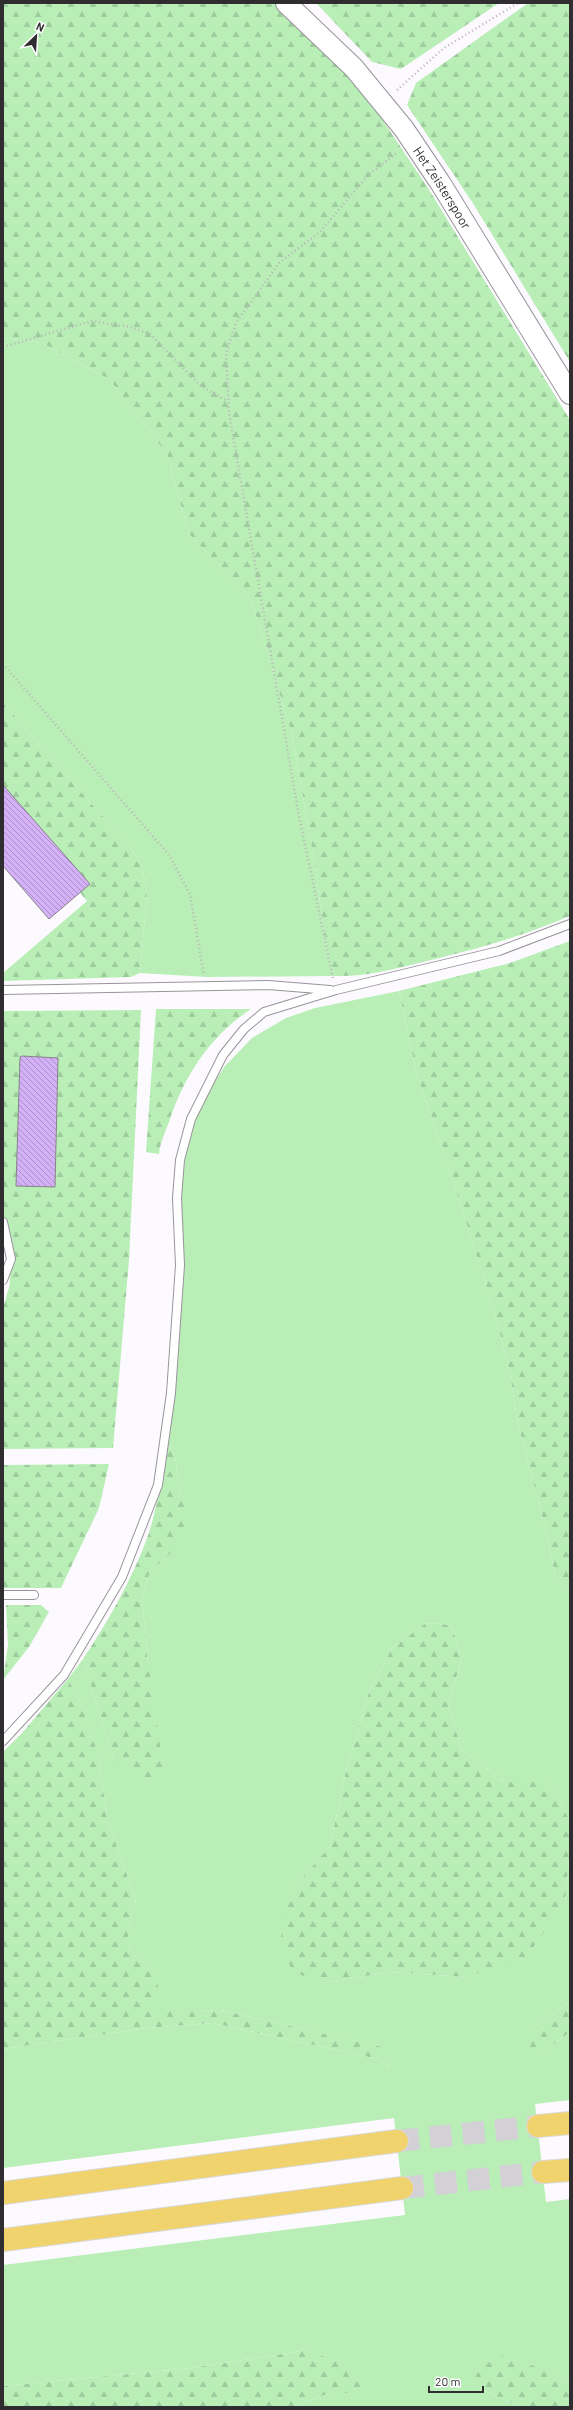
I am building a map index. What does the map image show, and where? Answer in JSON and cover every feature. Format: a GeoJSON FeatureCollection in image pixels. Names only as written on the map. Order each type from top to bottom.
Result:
{"type":"FeatureCollection","features":[{"type":"Feature","properties":{"kind":"highway"},"geometry":{"type":"LineString","coordinates":[[538,2126],[570,2123]]}},
{"type":"Feature","properties":{"kind":"highway"},"geometry":{"type":"LineString","coordinates":[[3,2193],[397,2141]]}},
{"type":"Feature","properties":{"kind":"highway"},"geometry":{"type":"LineString","coordinates":[[543,2172],[570,2170]]}},
{"type":"Feature","properties":{"kind":"highway"},"geometry":{"type":"LineString","coordinates":[[3,2240],[402,2188]]}},
{"type":"Feature","properties":{"kind":"street","name":"Het Zeisterspoor"},"geometry":{"type":"LineString","coordinates":[[286,3],[343,57],[382,102],[414,143],[570,394]]}},
{"type":"Feature","properties":{"kind":"lane"},"geometry":{"type":"LineString","coordinates":[[3,1741],[64,1674],[122,1577],[158,1485],[171,1393],[180,1265],[177,1198],[180,1160],[191,1120],[223,1056],[244,1029],[264,1012],[336,990],[498,951],[570,924]]}},
{"type":"Feature","properties":{"kind":"lane"},"geometry":{"type":"LineString","coordinates":[[3,990],[268,985],[336,990]]}},
{"type":"Feature","properties":{"kind":"lane"},"geometry":{"type":"LineString","coordinates":[[3,1222],[11,1259],[3,1280]]}},
{"type":"Feature","properties":{"kind":"lane"},"geometry":{"type":"LineString","coordinates":[[3,1595],[34,1595]]}},
{"type":"Feature","properties":{"kind":"path"},"geometry":{"type":"LineString","coordinates":[[382,102],[417,74],[444,48],[518,3]]}},
{"type":"Feature","properties":{"kind":"path"},"geometry":{"type":"LineString","coordinates":[[336,990],[299,816],[228,401],[226,354],[236,323],[279,264],[320,232],[368,175],[386,159],[414,143]]}},
{"type":"Feature","properties":{"kind":"path"},"geometry":{"type":"LineString","coordinates":[[3,347],[92,321],[130,327],[150,334],[201,386],[228,401]]}},
{"type":"Feature","properties":{"kind":"path"},"geometry":{"type":"LineString","coordinates":[[3,664],[169,854],[190,894],[206,986]]}},
{"type":"Feature","properties":{"kind":"green space"},"geometry":{"type":"Polygon","coordinates":[[[3,3],[275,3],[335,61],[380,116],[428,188],[570,420],[570,916],[514,937],[458,954],[377,972],[335,976],[326,947],[315,865],[292,734],[251,599],[189,534],[167,454],[109,379],[42,343],[3,338],[3,3]]]}},
{"type":"Feature","properties":{"kind":"green space"},"geometry":{"type":"Polygon","coordinates":[[[316,3],[499,3],[401,69],[372,62],[316,3]]]}},
{"type":"Feature","properties":{"kind":"green space"},"geometry":{"type":"Polygon","coordinates":[[[528,3],[570,3],[570,362],[474,205],[407,105],[416,83],[528,3]]]}},
{"type":"Feature","properties":{"kind":"green space"},"geometry":{"type":"Polygon","coordinates":[[[3,338],[42,343],[109,379],[167,454],[189,534],[251,599],[292,734],[315,865],[326,947],[335,976],[207,977],[140,973],[147,892],[143,871],[134,852],[3,703],[3,338]]]}},
{"type":"Feature","properties":{"kind":"green space"},"geometry":{"type":"Polygon","coordinates":[[[3,703],[134,852],[143,871],[147,892],[140,973],[131,977],[3,981],[3,973],[87,901],[3,801],[3,703]]]}},
{"type":"Feature","properties":{"kind":"green space"},"geometry":{"type":"Polygon","coordinates":[[[570,941],[570,1592],[555,1576],[547,1535],[517,1419],[510,1374],[496,1317],[444,1152],[417,1076],[399,991],[510,963],[570,941]]]}},
{"type":"Feature","properties":{"kind":"green space"},"geometry":{"type":"Polygon","coordinates":[[[399,991],[417,1076],[444,1152],[496,1317],[510,1374],[517,1419],[547,1535],[555,1576],[570,1592],[570,1821],[550,1782],[505,1782],[462,1750],[448,1706],[461,1661],[452,1625],[426,1623],[392,1648],[369,1692],[345,1775],[330,1846],[290,1892],[321,1983],[391,1972],[467,1977],[565,1903],[570,1849],[570,2001],[532,2029],[543,2052],[570,2032],[570,2100],[535,2104],[546,2202],[570,2199],[570,2379],[506,2357],[480,2389],[521,2407],[292,2407],[330,2393],[361,2393],[308,2350],[191,2368],[3,2386],[3,2265],[405,2215],[394,2118],[3,2168],[3,2049],[147,2028],[212,2023],[378,2059],[389,2066],[381,2047],[220,2010],[151,2013],[154,1971],[133,1954],[128,1943],[128,1932],[136,1900],[107,1819],[99,1757],[83,1708],[68,1679],[83,1659],[114,1761],[148,1662],[142,1598],[150,1571],[169,1555],[184,1499],[179,1489],[175,1457],[167,1440],[175,1350],[179,1205],[186,1153],[197,1108],[225,1066],[252,1038],[286,1018],[315,1008],[399,991]]]}},
{"type":"Feature","properties":{"kind":"green space"},"geometry":{"type":"Polygon","coordinates":[[[156,1009],[251,1009],[223,1032],[200,1058],[182,1089],[175,1105],[159,1154],[146,1152],[156,1009]]]}},
{"type":"Feature","properties":{"kind":"green space"},"geometry":{"type":"Polygon","coordinates":[[[141,1010],[129,1260],[113,1448],[3,1449],[3,1308],[10,1284],[8,1243],[3,1216],[3,1011],[141,1010]]]}},
{"type":"Feature","properties":{"kind":"green space"},"geometry":{"type":"Polygon","coordinates":[[[167,1440],[175,1457],[179,1489],[184,1499],[186,1522],[169,1555],[150,1571],[142,1598],[148,1662],[163,1767],[152,1779],[135,1777],[114,1761],[83,1659],[118,1602],[140,1557],[154,1517],[167,1440]]]}},
{"type":"Feature","properties":{"kind":"green space"},"geometry":{"type":"Polygon","coordinates":[[[109,1464],[99,1508],[61,1588],[3,1588],[3,1465],[109,1464]]]}},
{"type":"Feature","properties":{"kind":"green space"},"geometry":{"type":"Polygon","coordinates":[[[6,1605],[41,1605],[49,1612],[29,1647],[3,1680],[8,1645],[6,1605]]]}},
{"type":"Feature","properties":{"kind":"green space"},"geometry":{"type":"Polygon","coordinates":[[[426,1623],[452,1625],[461,1661],[448,1706],[462,1750],[505,1782],[550,1782],[570,1821],[570,1849],[565,1903],[527,1956],[467,1977],[391,1972],[321,1983],[292,1971],[281,1941],[282,1918],[290,1892],[330,1846],[345,1775],[369,1692],[392,1648],[426,1623]]]}},
{"type":"Feature","properties":{"kind":"green space"},"geometry":{"type":"Polygon","coordinates":[[[68,1679],[83,1708],[99,1757],[107,1819],[136,1900],[128,1932],[128,1943],[133,1954],[154,1971],[159,1989],[151,2012],[220,2010],[382,2047],[389,2066],[378,2059],[212,2023],[147,2028],[3,2049],[3,1752],[22,1733],[68,1679]]]}},
{"type":"Feature","properties":{"kind":"green space"},"geometry":{"type":"Polygon","coordinates":[[[570,2001],[570,2032],[543,2052],[530,2051],[532,2029],[570,2001]]]}},
{"type":"Feature","properties":{"kind":"green space"},"geometry":{"type":"Polygon","coordinates":[[[308,2350],[344,2365],[368,2386],[361,2393],[330,2393],[292,2407],[3,2407],[3,2386],[191,2368],[308,2350]]]}},
{"type":"Feature","properties":{"kind":"green space"},"geometry":{"type":"Polygon","coordinates":[[[506,2356],[570,2379],[570,2407],[521,2407],[480,2389],[473,2382],[475,2377],[486,2364],[506,2356]]]}},
{"type":"Feature","properties":{"kind":"building"},"geometry":{"type":"Polygon","coordinates":[[[3,785],[90,884],[49,919],[3,866],[3,785]]]}},
{"type":"Feature","properties":{"kind":"building"},"geometry":{"type":"Polygon","coordinates":[[[20,1057],[58,1058],[55,1187],[16,1186],[20,1057]]]}},
{"type":"Feature","properties":{"kind":"tunnel"},"geometry":{"type":"LineString","coordinates":[[397,2141],[538,2126]]}},
{"type":"Feature","properties":{"kind":"tunnel"},"geometry":{"type":"LineString","coordinates":[[402,2188],[543,2172]]}}]}
